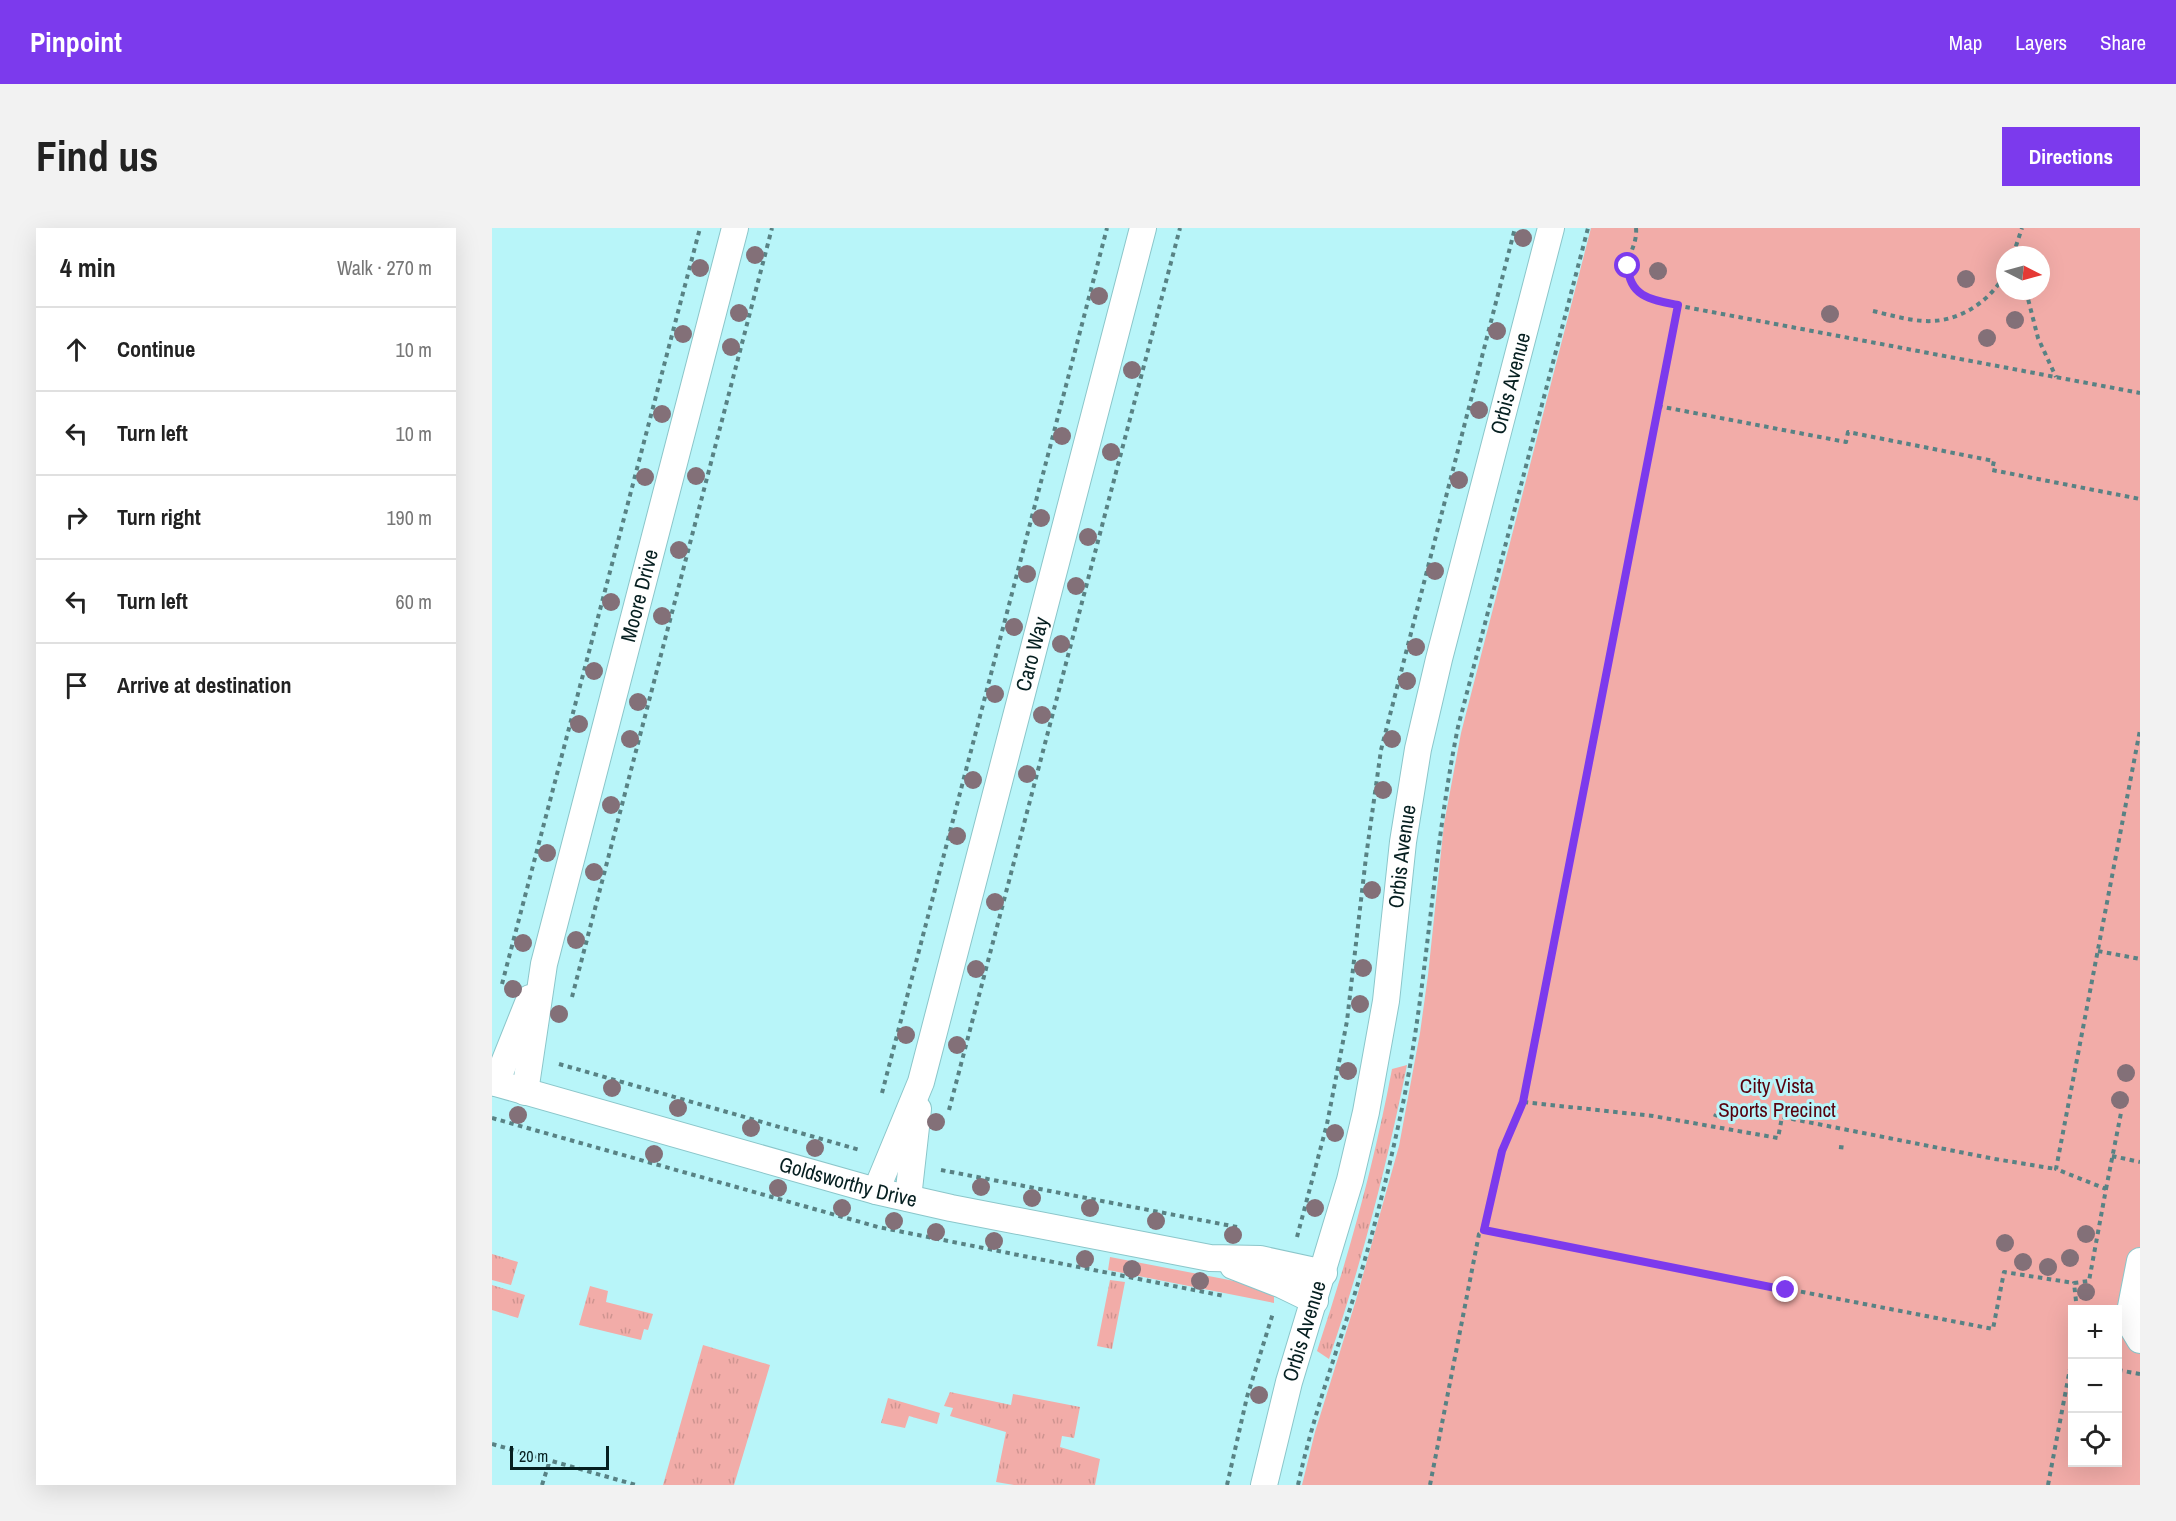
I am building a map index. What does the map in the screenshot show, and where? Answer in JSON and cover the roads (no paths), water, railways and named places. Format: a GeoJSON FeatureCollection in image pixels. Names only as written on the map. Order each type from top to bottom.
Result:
{"type":"FeatureCollection","features":[{"type":"Feature","properties":{"kind":"street","name":"Moore Drive"},"geometry":{"type":"LineString","coordinates":[[525,1092],[544,964],[735,228]]}},
{"type":"Feature","properties":{"kind":"street","name":"Caro Way"},"geometry":{"type":"LineString","coordinates":[[908,1198],[901,1161],[1143,228]]}},
{"type":"Feature","properties":{"kind":"street","name":"Orbis Avenue"},"geometry":{"type":"LineString","coordinates":[[1264,1485],[1278,1419],[1324,1273],[1350,1180],[1378,1045],[1388,980],[1409,798],[1418,749],[1439,659],[1551,228]]}},
{"type":"Feature","properties":{"kind":"street","name":"Moore Drive"},"geometry":{"type":"LineString","coordinates":[[494,1083],[544,964]]}},
{"type":"Feature","properties":{"kind":"street","name":"Goldsworthy Drive"},"geometry":{"type":"LineString","coordinates":[[494,1083],[876,1191],[951,1209],[1210,1258],[1260,1259],[1324,1273]]}},
{"type":"Feature","properties":{"kind":"street","name":"Caro Way"},"geometry":{"type":"LineString","coordinates":[[876,1191],[901,1161]]}},
{"type":"Feature","properties":{"kind":"street","name":"Goldsworthy Drive"},"geometry":{"type":"LineString","coordinates":[[1210,1258],[1282,1285],[1315,1301]]}},
{"type":"Feature","properties":{"kind":"street"},"geometry":{"type":"LineString","coordinates":[[2140,1261],[2129,1317],[2140,1340]]}},
{"type":"Feature","properties":{"kind":"park label","name":"City Vista Sports Precinct"},"geometry":{"type":"Point","coordinates":[1777,1098]}}]}
